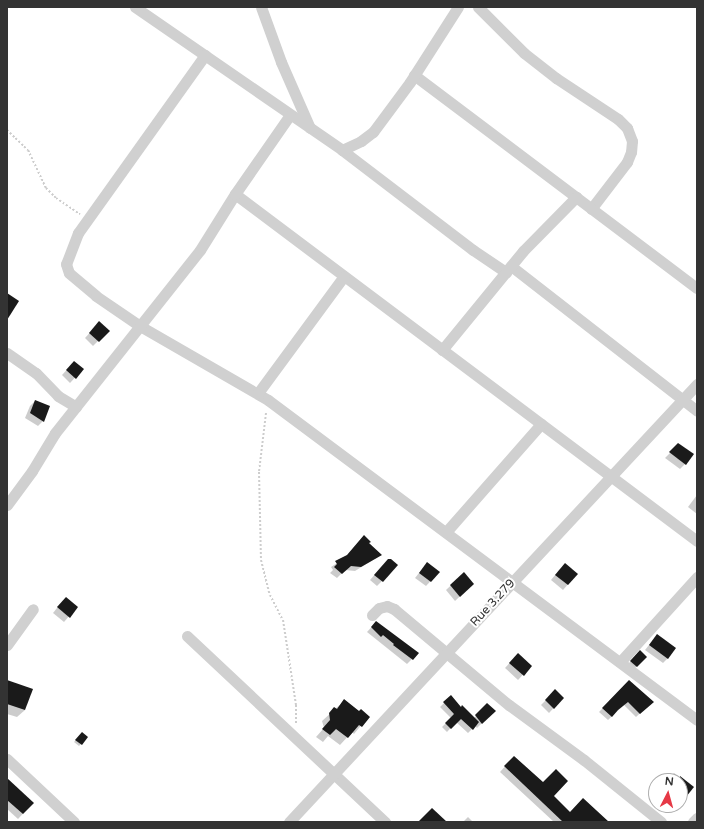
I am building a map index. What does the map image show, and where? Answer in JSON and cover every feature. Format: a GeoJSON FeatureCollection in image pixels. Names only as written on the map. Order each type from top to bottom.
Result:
{"type":"FeatureCollection","features":[{"type":"Feature","properties":{"kind":"street"},"geometry":{"type":"LineString","coordinates":[[135,7],[342,150],[474,250],[508,269],[697,411]]}},
{"type":"Feature","properties":{"kind":"street"},"geometry":{"type":"LineString","coordinates":[[261,7],[281,62],[310,128]]}},
{"type":"Feature","properties":{"kind":"street"},"geometry":{"type":"LineString","coordinates":[[342,150],[361,141],[373,132],[414,76],[458,7]]}},
{"type":"Feature","properties":{"kind":"street"},"geometry":{"type":"LineString","coordinates":[[478,7],[524,53],[556,78],[618,118],[627,128],[632,141],[631,152],[627,162],[591,209]]}},
{"type":"Feature","properties":{"kind":"street"},"geometry":{"type":"LineString","coordinates":[[204,55],[88,218],[71,248],[66,264],[69,273],[96,296],[140,326],[258,392],[513,581],[697,720]]}},
{"type":"Feature","properties":{"kind":"street"},"geometry":{"type":"LineString","coordinates":[[414,76],[697,288]]}},
{"type":"Feature","properties":{"kind":"street"},"geometry":{"type":"LineString","coordinates":[[7,505],[32,471],[55,433],[200,250],[235,194],[290,115]]}},
{"type":"Feature","properties":{"kind":"street"},"geometry":{"type":"LineString","coordinates":[[235,194],[697,541]]}},
{"type":"Feature","properties":{"kind":"street"},"geometry":{"type":"LineString","coordinates":[[442,350],[508,269],[576,197]]}},
{"type":"Feature","properties":{"kind":"street"},"geometry":{"type":"LineString","coordinates":[[258,392],[344,276]]}},
{"type":"Feature","properties":{"kind":"street"},"geometry":{"type":"LineString","coordinates":[[7,353],[36,373],[58,396],[76,407]]}},
{"type":"Feature","properties":{"kind":"street","name":"Rue 3.279"},"geometry":{"type":"LineString","coordinates":[[288,822],[697,384]]}},
{"type":"Feature","properties":{"kind":"street"},"geometry":{"type":"LineString","coordinates":[[446,532],[542,424]]}},
{"type":"Feature","properties":{"kind":"street"},"geometry":{"type":"LineString","coordinates":[[620,662],[697,577]]}},
{"type":"Feature","properties":{"kind":"street"},"geometry":{"type":"LineString","coordinates":[[372,616],[379,608],[387,606],[394,608],[508,705],[578,755],[661,822]]}},
{"type":"Feature","properties":{"kind":"street"},"geometry":{"type":"LineString","coordinates":[[7,645],[33,609]]}},
{"type":"Feature","properties":{"kind":"street"},"geometry":{"type":"LineString","coordinates":[[187,636],[385,822]]}},
{"type":"Feature","properties":{"kind":"street"},"geometry":{"type":"LineString","coordinates":[[8,763],[74,822]]}},
{"type":"Feature","properties":{"kind":"street"},"geometry":{"type":"LineString","coordinates":[[693,822],[697,818]]}},
{"type":"Feature","properties":{"kind":"path"},"geometry":{"type":"LineString","coordinates":[[7,130],[28,150],[36,163],[39,175],[46,188],[67,206],[88,218]]}},
{"type":"Feature","properties":{"kind":"path"},"geometry":{"type":"LineString","coordinates":[[268,400],[259,472],[261,560],[270,595],[284,620],[296,705],[295,738]]}},
{"type":"Feature","properties":{"kind":"building"},"geometry":{"type":"Polygon","coordinates":[[[7,293],[19,301],[7,320],[7,293]]]}},
{"type":"Feature","properties":{"kind":"building"},"geometry":{"type":"Polygon","coordinates":[[[99,321],[110,331],[99,342],[89,333],[99,321]]]}},
{"type":"Feature","properties":{"kind":"building"},"geometry":{"type":"Polygon","coordinates":[[[74,361],[84,369],[76,379],[66,370],[74,361]]]}},
{"type":"Feature","properties":{"kind":"building"},"geometry":{"type":"Polygon","coordinates":[[[35,400],[50,406],[44,422],[30,413],[35,400]]]}},
{"type":"Feature","properties":{"kind":"building"},"geometry":{"type":"Polygon","coordinates":[[[678,443],[694,454],[686,465],[669,452],[678,443]]]}},
{"type":"Feature","properties":{"kind":"building"},"geometry":{"type":"Polygon","coordinates":[[[364,535],[371,542],[369,543],[382,555],[361,567],[351,566],[342,574],[334,567],[337,564],[335,561],[347,555],[364,535]]]}},
{"type":"Feature","properties":{"kind":"building"},"geometry":{"type":"Polygon","coordinates":[[[388,559],[391,559],[398,565],[383,582],[374,575],[388,559]]]}},
{"type":"Feature","properties":{"kind":"building"},"geometry":{"type":"Polygon","coordinates":[[[427,562],[440,572],[431,582],[419,573],[427,562]]]}},
{"type":"Feature","properties":{"kind":"building"},"geometry":{"type":"Polygon","coordinates":[[[565,563],[578,574],[568,585],[555,575],[565,563]]]}},
{"type":"Feature","properties":{"kind":"building"},"geometry":{"type":"Polygon","coordinates":[[[464,572],[474,584],[460,597],[450,585],[464,572]]]}},
{"type":"Feature","properties":{"kind":"building"},"geometry":{"type":"Polygon","coordinates":[[[66,597],[78,607],[70,618],[57,607],[66,597]]]}},
{"type":"Feature","properties":{"kind":"building"},"geometry":{"type":"Polygon","coordinates":[[[376,621],[419,653],[413,660],[393,645],[394,644],[383,635],[381,637],[371,627],[376,621]]]}},
{"type":"Feature","properties":{"kind":"building"},"geometry":{"type":"Polygon","coordinates":[[[657,634],[676,648],[668,659],[649,645],[657,634]]]}},
{"type":"Feature","properties":{"kind":"building"},"geometry":{"type":"Polygon","coordinates":[[[640,650],[647,657],[637,667],[630,661],[640,650]]]}},
{"type":"Feature","properties":{"kind":"building"},"geometry":{"type":"Polygon","coordinates":[[[518,653],[532,666],[524,676],[509,663],[518,653]]]}},
{"type":"Feature","properties":{"kind":"building"},"geometry":{"type":"Polygon","coordinates":[[[7,680],[33,689],[25,710],[7,704],[7,680]]]}},
{"type":"Feature","properties":{"kind":"building"},"geometry":{"type":"Polygon","coordinates":[[[629,680],[654,702],[640,714],[628,702],[612,717],[602,708],[629,680]]]}},
{"type":"Feature","properties":{"kind":"building"},"geometry":{"type":"Polygon","coordinates":[[[555,689],[564,698],[554,709],[545,700],[555,689]]]}},
{"type":"Feature","properties":{"kind":"building"},"geometry":{"type":"Polygon","coordinates":[[[451,695],[461,707],[462,705],[479,722],[473,730],[461,719],[451,729],[445,723],[454,714],[443,702],[451,695]]]}},
{"type":"Feature","properties":{"kind":"building"},"geometry":{"type":"Polygon","coordinates":[[[344,699],[359,711],[361,709],[370,717],[362,727],[359,725],[348,738],[336,729],[330,735],[322,729],[330,720],[329,713],[334,707],[337,709],[344,699]]]}},
{"type":"Feature","properties":{"kind":"building"},"geometry":{"type":"Polygon","coordinates":[[[487,703],[496,711],[482,724],[475,715],[487,703]]]}},
{"type":"Feature","properties":{"kind":"building"},"geometry":{"type":"Polygon","coordinates":[[[82,732],[88,737],[82,745],[75,740],[82,732]]]}},
{"type":"Feature","properties":{"kind":"building"},"geometry":{"type":"Polygon","coordinates":[[[514,756],[543,782],[556,769],[568,781],[554,796],[570,812],[583,798],[609,822],[563,822],[504,766],[514,756]]]}},
{"type":"Feature","properties":{"kind":"building"},"geometry":{"type":"Polygon","coordinates":[[[7,778],[34,803],[23,814],[7,800],[7,778]]]}},
{"type":"Feature","properties":{"kind":"building"},"geometry":{"type":"Polygon","coordinates":[[[688,782],[694,787],[688,794],[688,782]]]}},
{"type":"Feature","properties":{"kind":"building"},"geometry":{"type":"Polygon","coordinates":[[[432,808],[447,822],[418,822],[432,808]]]}}]}
